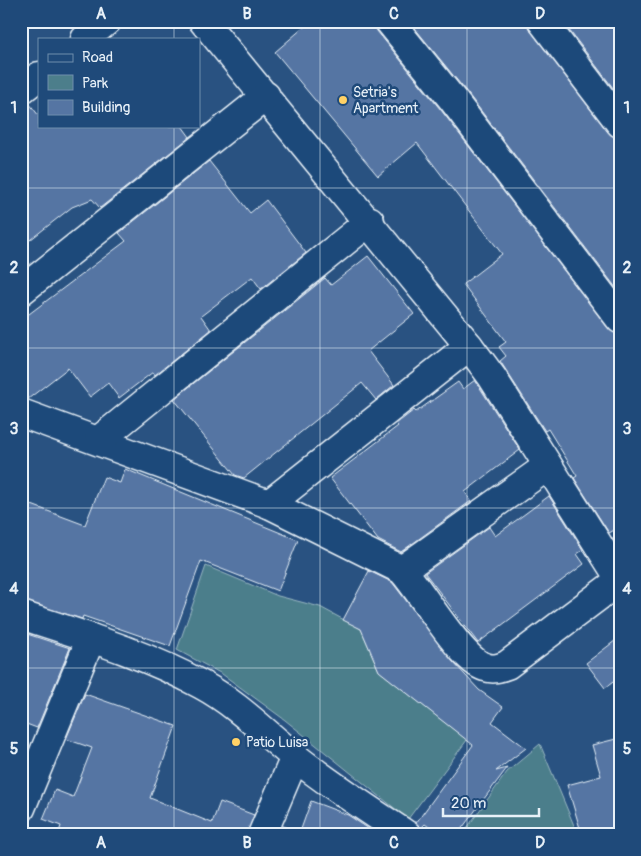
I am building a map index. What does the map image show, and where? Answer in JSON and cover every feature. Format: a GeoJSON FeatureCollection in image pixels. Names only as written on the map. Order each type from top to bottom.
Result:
{"type":"FeatureCollection","features":[{"type":"Feature","properties":{"kind":"street"},"geometry":{"type":"LineString","coordinates":[[86,38],[107,21]]}},
{"type":"Feature","properties":{"kind":"street"},"geometry":{"type":"LineString","coordinates":[[21,413],[99,440],[269,504],[402,570],[473,661],[484,667],[495,669],[507,665],[620,579],[470,346],[203,21]]}},
{"type":"Feature","properties":{"kind":"street"},"geometry":{"type":"LineString","coordinates":[[389,21],[453,100],[620,319]]}},
{"type":"Feature","properties":{"kind":"street"},"geometry":{"type":"LineString","coordinates":[[542,21],[620,123]]}},
{"type":"Feature","properties":{"kind":"street"},"geometry":{"type":"LineString","coordinates":[[21,90],[38,77]]}},
{"type":"Feature","properties":{"kind":"street"},"geometry":{"type":"LineString","coordinates":[[21,291],[266,96]]}},
{"type":"Feature","properties":{"kind":"street"},"geometry":{"type":"LineString","coordinates":[[99,440],[370,222]]}},
{"type":"Feature","properties":{"kind":"street"},"geometry":{"type":"LineString","coordinates":[[269,504],[470,346]]}},
{"type":"Feature","properties":{"kind":"street"},"geometry":{"type":"LineString","coordinates":[[402,570],[548,466]]}},
{"type":"Feature","properties":{"kind":"street"},"geometry":{"type":"LineString","coordinates":[[21,615],[91,638],[173,670],[203,685],[240,708],[295,757],[407,835]]}},
{"type":"Feature","properties":{"kind":"street"},"geometry":{"type":"LineString","coordinates":[[21,808],[91,638]]}},
{"type":"Feature","properties":{"kind":"street"},"geometry":{"type":"LineString","coordinates":[[262,835],[295,757]]}},
{"type":"Feature","properties":{"kind":"green space"},"geometry":{"type":"Polygon","coordinates":[[[206,566],[278,596],[320,607],[361,629],[379,671],[467,740],[408,819],[285,720],[222,674],[177,650],[206,566]]]}},
{"type":"Feature","properties":{"kind":"green space"},"geometry":{"type":"Polygon","coordinates":[[[540,744],[578,835],[462,835],[507,772],[540,744]]]}},
{"type":"Feature","properties":{"kind":"building"},"geometry":{"type":"Polygon","coordinates":[[[311,21],[374,21],[377,31],[441,110],[608,328],[620,334],[620,527],[609,533],[574,478],[577,476],[548,429],[545,431],[500,361],[506,356],[499,347],[506,342],[463,284],[502,254],[417,143],[378,176],[275,52],[311,21]]]}},
{"type":"Feature","properties":{"kind":"building"},"geometry":{"type":"Polygon","coordinates":[[[409,21],[527,21],[530,30],[608,132],[620,138],[620,293],[465,90],[409,21]]]}},
{"type":"Feature","properties":{"kind":"building"},"geometry":{"type":"Polygon","coordinates":[[[562,21],[620,21],[620,97],[562,21]]]}},
{"type":"Feature","properties":{"kind":"building"},"geometry":{"type":"Polygon","coordinates":[[[29,103],[38,115],[38,128],[183,128],[190,137],[100,208],[92,199],[72,207],[21,247],[21,105],[29,103]]]}},
{"type":"Feature","properties":{"kind":"building"},"geometry":{"type":"Polygon","coordinates":[[[209,161],[250,213],[266,200],[306,253],[261,289],[252,277],[201,316],[211,330],[155,375],[153,372],[119,398],[108,383],[90,397],[68,368],[28,399],[21,398],[21,320],[126,241],[119,233],[209,161]]]}},
{"type":"Feature","properties":{"kind":"building"},"geometry":{"type":"Polygon","coordinates":[[[368,256],[414,314],[368,351],[394,385],[376,400],[362,383],[244,478],[235,475],[174,399],[325,278],[331,285],[368,256]]]}},
{"type":"Feature","properties":{"kind":"building"},"geometry":{"type":"Polygon","coordinates":[[[475,380],[520,450],[465,492],[471,501],[401,552],[378,540],[330,478],[398,426],[396,424],[414,410],[416,412],[458,382],[463,389],[475,380]]]}},
{"type":"Feature","properties":{"kind":"building"},"geometry":{"type":"Polygon","coordinates":[[[125,469],[298,540],[278,591],[201,561],[170,646],[83,616],[82,619],[21,600],[21,501],[85,525],[104,477],[120,483],[125,469]]]}},
{"type":"Feature","properties":{"kind":"building"},"geometry":{"type":"Polygon","coordinates":[[[549,496],[583,550],[577,554],[584,564],[478,643],[425,573],[489,527],[495,536],[549,496]]]}},
{"type":"Feature","properties":{"kind":"building"},"geometry":{"type":"Polygon","coordinates":[[[369,571],[392,582],[453,662],[479,690],[503,707],[492,722],[526,748],[496,771],[507,768],[457,835],[440,835],[425,824],[421,828],[416,823],[473,745],[379,671],[361,629],[343,620],[369,571]]]}},
{"type":"Feature","properties":{"kind":"building"},"geometry":{"type":"Polygon","coordinates":[[[21,632],[70,648],[37,728],[21,722],[21,632]]]}},
{"type":"Feature","properties":{"kind":"building"},"geometry":{"type":"Polygon","coordinates":[[[620,637],[620,677],[605,688],[586,663],[620,637]]]}},
{"type":"Feature","properties":{"kind":"building"},"geometry":{"type":"Polygon","coordinates":[[[85,694],[176,726],[150,798],[212,823],[220,802],[254,815],[247,835],[58,835],[61,826],[43,819],[55,790],[73,797],[92,748],[66,739],[85,694]]]}},
{"type":"Feature","properties":{"kind":"building"},"geometry":{"type":"Polygon","coordinates":[[[620,738],[620,835],[582,835],[567,785],[601,776],[592,745],[620,738]]]}},
{"type":"Feature","properties":{"kind":"building"},"geometry":{"type":"Polygon","coordinates":[[[311,801],[348,815],[378,835],[279,835],[283,826],[300,832],[311,801]]]}},
{"type":"Feature","properties":{"kind":"place","name":"Setria's Apartment"},"geometry":{"type":"Point","coordinates":[343,100]}},
{"type":"Feature","properties":{"kind":"place","name":"Patio Luisa"},"geometry":{"type":"Point","coordinates":[236,742]}}]}
